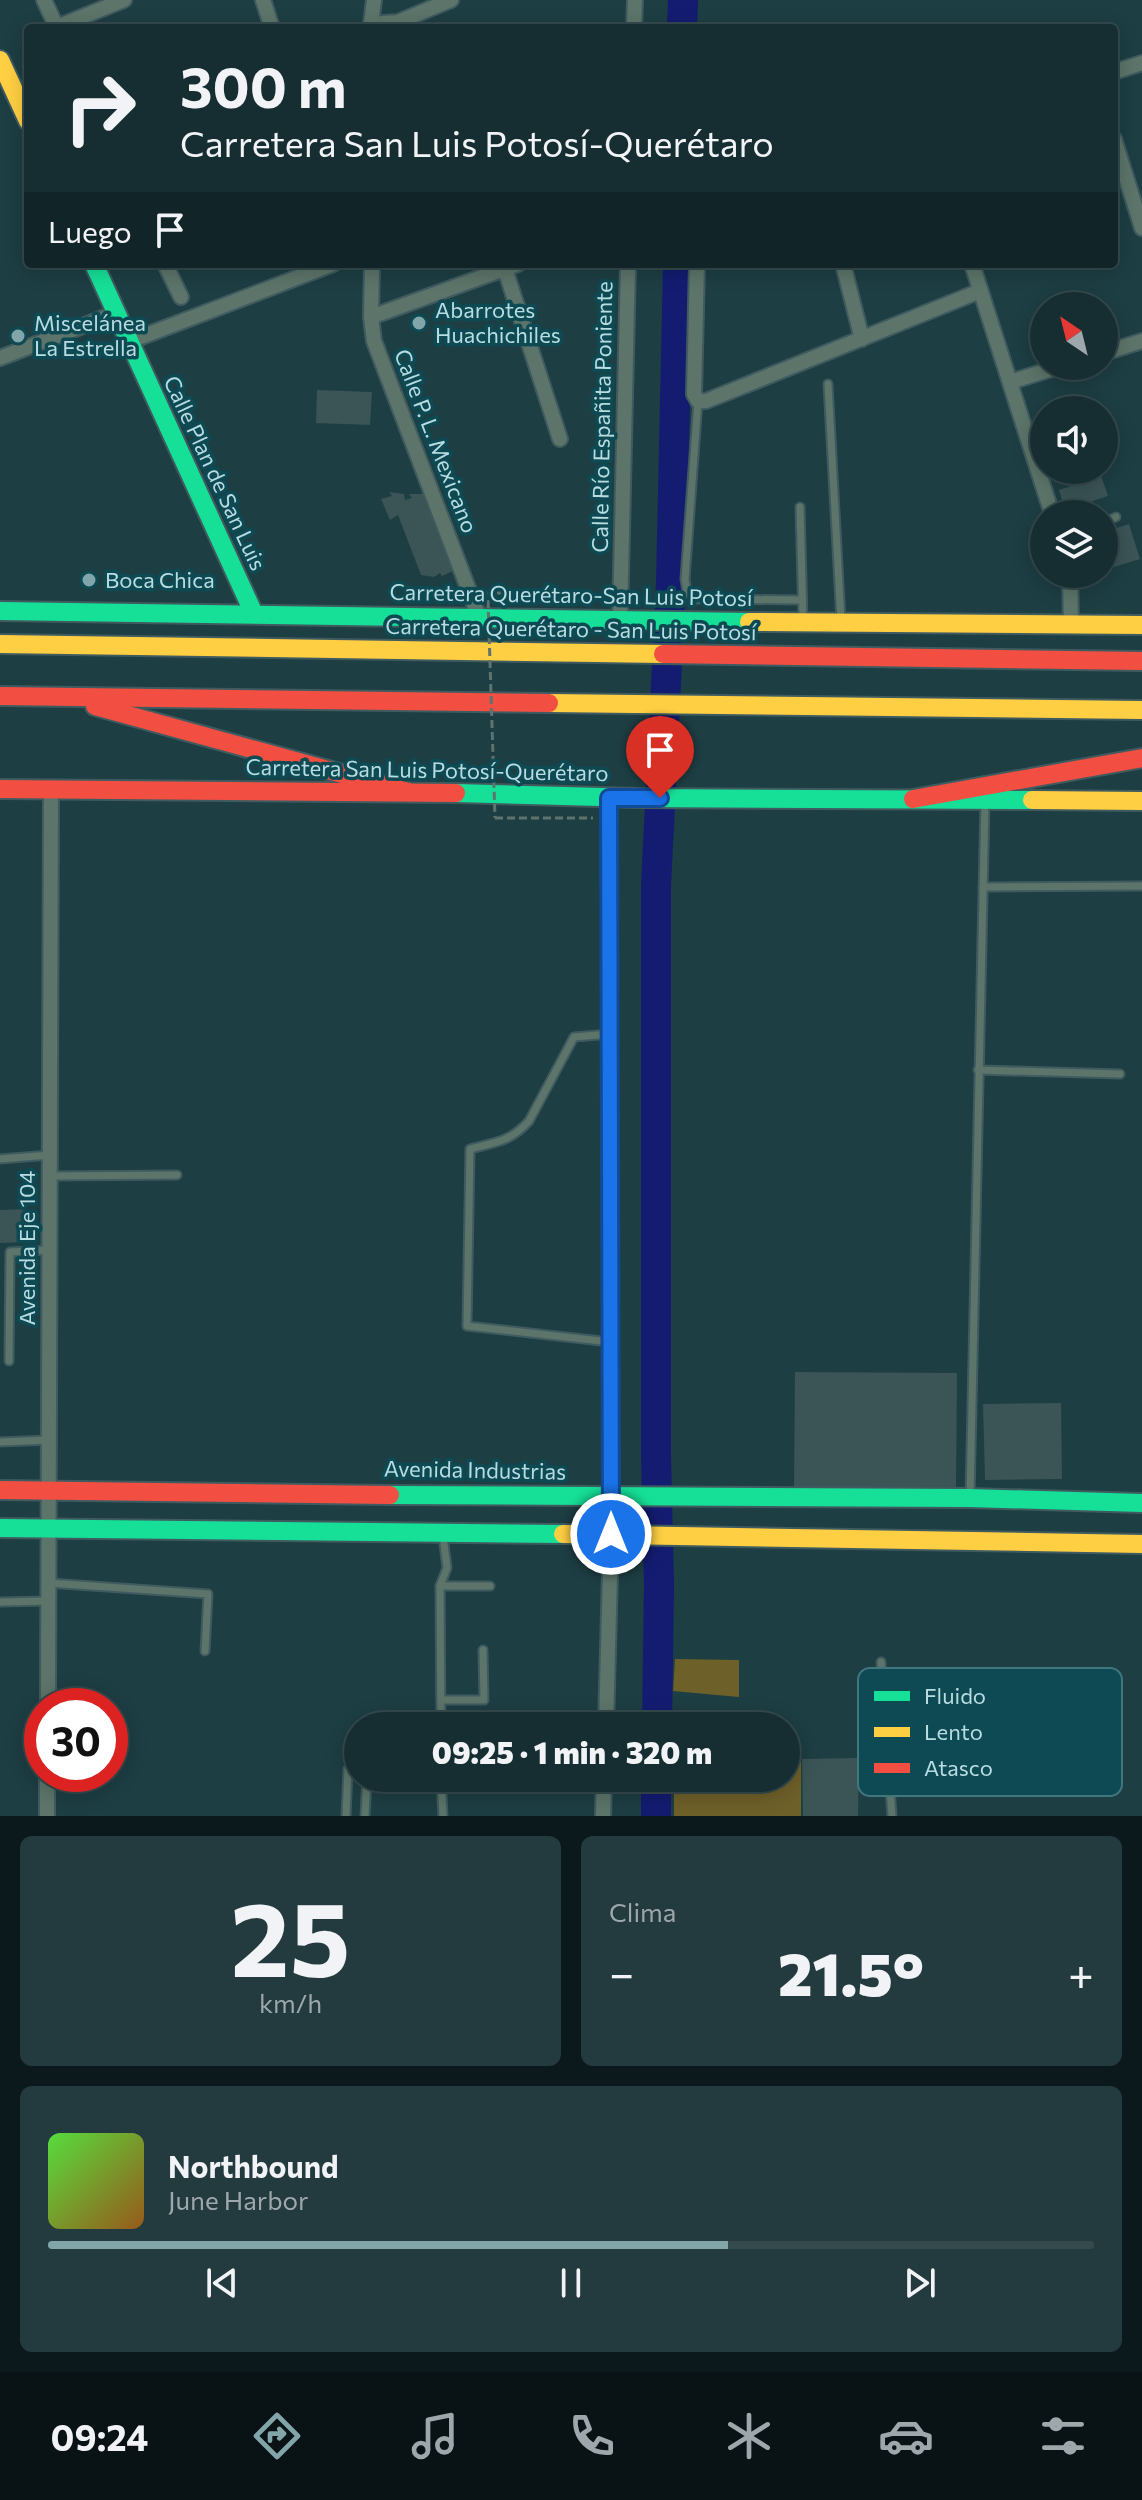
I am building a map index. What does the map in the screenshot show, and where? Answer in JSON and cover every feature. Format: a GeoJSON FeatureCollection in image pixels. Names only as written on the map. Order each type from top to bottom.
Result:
{"type":"FeatureCollection","features":[{"type":"Feature","properties":{"kind":"main road"},"geometry":{"type":"LineString","coordinates":[[0,60],[24,112]]}},
{"type":"Feature","properties":{"kind":"main road","name":"Calle Plan de San Luis"},"geometry":{"type":"LineString","coordinates":[[96,268],[254,614]]}},
{"type":"Feature","properties":{"kind":"main road","name":"Carretera Querétaro-San Luis Potosí"},"geometry":{"type":"LineString","coordinates":[[0,611],[694,622],[1142,625]]}},
{"type":"Feature","properties":{"kind":"main road","name":"Carretera Querétaro - San Luis Potosí"},"geometry":{"type":"LineString","coordinates":[[0,644],[1142,661]]}},
{"type":"Feature","properties":{"kind":"main road"},"geometry":{"type":"LineString","coordinates":[[0,696],[1142,710]]}},
{"type":"Feature","properties":{"kind":"main road"},"geometry":{"type":"LineString","coordinates":[[60,697],[408,792]]}},
{"type":"Feature","properties":{"kind":"main road"},"geometry":{"type":"LineString","coordinates":[[913,799],[1142,758]]}},
{"type":"Feature","properties":{"kind":"main road","name":"Carretera San Luis Potosí-Querétaro"},"geometry":{"type":"LineString","coordinates":[[0,789],[408,792],[609,798],[1142,801]]}},
{"type":"Feature","properties":{"kind":"main road","name":"Avenida Industrias"},"geometry":{"type":"LineString","coordinates":[[0,1490],[677,1498],[970,1498],[1142,1503]]}},
{"type":"Feature","properties":{"kind":"main road"},"geometry":{"type":"LineString","coordinates":[[0,1528],[611,1534],[1142,1544]]}},
{"type":"Feature","properties":{"kind":"street"},"geometry":{"type":"LineString","coordinates":[[44,0],[55,24]]}},
{"type":"Feature","properties":{"kind":"street"},"geometry":{"type":"LineString","coordinates":[[67,24],[124,0]]}},
{"type":"Feature","properties":{"kind":"street"},"geometry":{"type":"LineString","coordinates":[[263,0],[271,24]]}},
{"type":"Feature","properties":{"kind":"street"},"geometry":{"type":"LineString","coordinates":[[368,24],[374,0]]}},
{"type":"Feature","properties":{"kind":"street"},"geometry":{"type":"LineString","coordinates":[[383,24],[398,22],[451,0]]}},
{"type":"Feature","properties":{"kind":"street"},"geometry":{"type":"LineString","coordinates":[[634,24],[635,0]]}},
{"type":"Feature","properties":{"kind":"street"},"geometry":{"type":"LineString","coordinates":[[1118,71],[1142,63]]}},
{"type":"Feature","properties":{"kind":"street"},"geometry":{"type":"LineString","coordinates":[[1118,152],[1142,228]]}},
{"type":"Feature","properties":{"kind":"street"},"geometry":{"type":"LineString","coordinates":[[167,268],[181,297]]}},
{"type":"Feature","properties":{"kind":"street"},"geometry":{"type":"LineString","coordinates":[[128,342],[322,268]]}},
{"type":"Feature","properties":{"kind":"street","name":"Calle P. L. Mexicano"},"geometry":{"type":"LineString","coordinates":[[368,268],[374,341],[479,617]]}},
{"type":"Feature","properties":{"kind":"street"},"geometry":{"type":"LineString","coordinates":[[371,317],[506,268]]}},
{"type":"Feature","properties":{"kind":"street"},"geometry":{"type":"LineString","coordinates":[[513,268],[560,439]]}},
{"type":"Feature","properties":{"kind":"street","name":"Calle Río Españita Poniente"},"geometry":{"type":"LineString","coordinates":[[628,268],[628,619]]}},
{"type":"Feature","properties":{"kind":"street"},"geometry":{"type":"LineString","coordinates":[[697,268],[694,394],[698,401],[706,401],[980,291]]}},
{"type":"Feature","properties":{"kind":"street"},"geometry":{"type":"LineString","coordinates":[[844,268],[862,339]]}},
{"type":"Feature","properties":{"kind":"street"},"geometry":{"type":"LineString","coordinates":[[973,268],[1048,500]]}},
{"type":"Feature","properties":{"kind":"street"},"geometry":{"type":"LineString","coordinates":[[0,358],[116,313]]}},
{"type":"Feature","properties":{"kind":"street"},"geometry":{"type":"LineString","coordinates":[[1118,349],[1142,341]]}},
{"type":"Feature","properties":{"kind":"street"},"geometry":{"type":"LineString","coordinates":[[1010,382],[1030,376]]}},
{"type":"Feature","properties":{"kind":"street"},"geometry":{"type":"LineString","coordinates":[[1070,588],[1071,624]]}},
{"type":"Feature","properties":{"kind":"street","name":"Avenida Eje 104"},"geometry":{"type":"LineString","coordinates":[[48,1688],[51,790]]}},
{"type":"Feature","properties":{"kind":"street"},"geometry":{"type":"LineString","coordinates":[[606,1712],[611,1534],[609,798]]}},
{"type":"Feature","properties":{"kind":"street"},"geometry":{"type":"LineString","coordinates":[[47,1792],[47,1816]]}},
{"type":"Feature","properties":{"kind":"street"},"geometry":{"type":"LineString","coordinates":[[603,1816],[604,1792]]}},
{"type":"Feature","properties":{"kind":"lane"},"geometry":{"type":"LineString","coordinates":[[828,384],[841,623]]}},
{"type":"Feature","properties":{"kind":"lane"},"geometry":{"type":"LineString","coordinates":[[698,401],[685,579],[687,592],[696,599],[802,600]]}},
{"type":"Feature","properties":{"kind":"lane"},"geometry":{"type":"LineString","coordinates":[[800,507],[803,623]]}},
{"type":"Feature","properties":{"kind":"lane"},"geometry":{"type":"LineString","coordinates":[[970,1498],[985,800]]}},
{"type":"Feature","properties":{"kind":"lane"},"geometry":{"type":"LineString","coordinates":[[983,887],[1142,886]]}},
{"type":"Feature","properties":{"kind":"lane"},"geometry":{"type":"LineString","coordinates":[[610,1034],[574,1037],[529,1121],[520,1131],[509,1139],[470,1149],[467,1326],[610,1342]]}},
{"type":"Feature","properties":{"kind":"lane"},"geometry":{"type":"LineString","coordinates":[[978,1070],[1120,1074]]}},
{"type":"Feature","properties":{"kind":"lane"},"geometry":{"type":"LineString","coordinates":[[0,1159],[50,1155]]}},
{"type":"Feature","properties":{"kind":"lane"},"geometry":{"type":"LineString","coordinates":[[50,1176],[177,1175]]}},
{"type":"Feature","properties":{"kind":"lane"},"geometry":{"type":"LineString","coordinates":[[9,1361],[10,1252],[49,1250]]}},
{"type":"Feature","properties":{"kind":"lane"},"geometry":{"type":"LineString","coordinates":[[0,1442],[49,1440]]}},
{"type":"Feature","properties":{"kind":"lane"},"geometry":{"type":"LineString","coordinates":[[442,1712],[440,1586],[447,1568],[443,1534]]}},
{"type":"Feature","properties":{"kind":"lane"},"geometry":{"type":"LineString","coordinates":[[49,1583],[208,1594],[205,1651]]}},
{"type":"Feature","properties":{"kind":"lane"},"geometry":{"type":"LineString","coordinates":[[440,1586],[490,1586]]}},
{"type":"Feature","properties":{"kind":"lane"},"geometry":{"type":"LineString","coordinates":[[0,1602],[48,1601]]}},
{"type":"Feature","properties":{"kind":"lane"},"geometry":{"type":"LineString","coordinates":[[442,1700],[484,1700],[483,1650]]}},
{"type":"Feature","properties":{"kind":"lane"},"geometry":{"type":"LineString","coordinates":[[881,1662],[881,1668]]}},
{"type":"Feature","properties":{"kind":"lane"},"geometry":{"type":"LineString","coordinates":[[346,1816],[347,1792]]}},
{"type":"Feature","properties":{"kind":"lane"},"geometry":{"type":"LineString","coordinates":[[365,1816],[366,1792]]}},
{"type":"Feature","properties":{"kind":"lane"},"geometry":{"type":"LineString","coordinates":[[442,1792],[443,1816]]}},
{"type":"Feature","properties":{"kind":"lane"},"geometry":{"type":"LineString","coordinates":[[891,1796],[892,1816]]}},
{"type":"Feature","properties":{"kind":"path"},"geometry":{"type":"LineString","coordinates":[[470,593],[516,593],[516,600]]}},
{"type":"Feature","properties":{"kind":"path"},"geometry":{"type":"LineString","coordinates":[[488,600],[495,818],[609,818]]}},
{"type":"Feature","properties":{"kind":"shaded area"},"geometry":{"type":"Polygon","coordinates":[[[675,1659],[739,1660],[739,1697],[673,1691],[675,1659]]]}},
{"type":"Feature","properties":{"kind":"shaded area"},"geometry":{"type":"Polygon","coordinates":[[[801,1744],[801,1816],[674,1816],[674,1792],[800,1792],[801,1744]]]}},
{"type":"Feature","properties":{"kind":"building"},"geometry":{"type":"Polygon","coordinates":[[[317,390],[372,392],[370,425],[316,423],[317,390]]]}},
{"type":"Feature","properties":{"kind":"building"},"geometry":{"type":"Polygon","coordinates":[[[1077,484],[1104,484],[1108,496],[1096,500],[1062,500],[1059,490],[1077,484]]]}},
{"type":"Feature","properties":{"kind":"building"},"geometry":{"type":"Polygon","coordinates":[[[389,492],[404,494],[405,500],[412,498],[409,494],[428,494],[453,571],[434,577],[421,575],[398,515],[390,520],[381,499],[392,496],[389,492]]]}},
{"type":"Feature","properties":{"kind":"building"},"geometry":{"type":"Polygon","coordinates":[[[1129,524],[1140,559],[1118,566],[1118,528],[1129,524]]]}},
{"type":"Feature","properties":{"kind":"building"},"geometry":{"type":"Polygon","coordinates":[[[25,1209],[26,1242],[0,1243],[0,1210],[25,1209]]]}},
{"type":"Feature","properties":{"kind":"building"},"geometry":{"type":"Polygon","coordinates":[[[795,1372],[957,1373],[956,1488],[794,1487],[795,1372]]]}},
{"type":"Feature","properties":{"kind":"building"},"geometry":{"type":"Polygon","coordinates":[[[1061,1403],[1062,1479],[985,1480],[983,1404],[1061,1403]]]}},
{"type":"Feature","properties":{"kind":"building"},"geometry":{"type":"Polygon","coordinates":[[[858,1758],[858,1816],[803,1816],[802,1759],[858,1758]]]}},
{"type":"Feature","properties":{"kind":"waterway"},"geometry":{"type":"LineString","coordinates":[[682,24],[683,0]]}},
{"type":"Feature","properties":{"kind":"waterway"},"geometry":{"type":"LineString","coordinates":[[657,1712],[656,885],[671,583],[678,268]]}},
{"type":"Feature","properties":{"kind":"waterway"},"geometry":{"type":"LineString","coordinates":[[656,1792],[656,1816]]}},
{"type":"Feature","properties":{"kind":"traffic: fast"},"geometry":{"type":"LineString","coordinates":[[96,268],[254,614]]}},
{"type":"Feature","properties":{"kind":"traffic: fast"},"geometry":{"type":"LineString","coordinates":[[0,611],[749,622]]}},
{"type":"Feature","properties":{"kind":"traffic: fast"},"geometry":{"type":"LineString","coordinates":[[456,793],[638,798],[1032,800]]}},
{"type":"Feature","properties":{"kind":"traffic: fast"},"geometry":{"type":"LineString","coordinates":[[390,1495],[970,1498],[1142,1503]]}},
{"type":"Feature","properties":{"kind":"traffic: fast"},"geometry":{"type":"LineString","coordinates":[[0,1528],[563,1534]]}},
{"type":"Feature","properties":{"kind":"traffic: slow"},"geometry":{"type":"LineString","coordinates":[[0,60],[24,112]]}},
{"type":"Feature","properties":{"kind":"traffic: slow"},"geometry":{"type":"LineString","coordinates":[[749,622],[1142,625]]}},
{"type":"Feature","properties":{"kind":"traffic: slow"},"geometry":{"type":"LineString","coordinates":[[0,644],[663,654]]}},
{"type":"Feature","properties":{"kind":"traffic: slow"},"geometry":{"type":"LineString","coordinates":[[549,703],[1142,710]]}},
{"type":"Feature","properties":{"kind":"traffic: slow"},"geometry":{"type":"LineString","coordinates":[[1032,800],[1142,801]]}},
{"type":"Feature","properties":{"kind":"traffic: slow"},"geometry":{"type":"LineString","coordinates":[[563,1534],[1142,1544]]}},
{"type":"Feature","properties":{"kind":"traffic: jam"},"geometry":{"type":"LineString","coordinates":[[663,654],[1142,661]]}},
{"type":"Feature","properties":{"kind":"traffic: jam"},"geometry":{"type":"LineString","coordinates":[[0,696],[549,703]]}},
{"type":"Feature","properties":{"kind":"traffic: jam"},"geometry":{"type":"LineString","coordinates":[[95,706],[408,792]]}},
{"type":"Feature","properties":{"kind":"traffic: jam"},"geometry":{"type":"LineString","coordinates":[[913,799],[1142,758]]}},
{"type":"Feature","properties":{"kind":"traffic: jam"},"geometry":{"type":"LineString","coordinates":[[0,789],[456,793]]}},
{"type":"Feature","properties":{"kind":"traffic: jam"},"geometry":{"type":"LineString","coordinates":[[0,1490],[390,1495]]}},
{"type":"Feature","properties":{"kind":"place","name":"Abarrotes Huachichiles"},"geometry":{"type":"Point","coordinates":[419,323]}},
{"type":"Feature","properties":{"kind":"place","name":"Miscelánea La Estrella"},"geometry":{"type":"Point","coordinates":[18,336]}},
{"type":"Feature","properties":{"kind":"place","name":"Boca Chica"},"geometry":{"type":"Point","coordinates":[89,580]}},
{"type":"Feature","properties":{"kind":"route"},"geometry":{"type":"LineString","coordinates":[[611,1534],[609,798],[660,798]]}}]}
